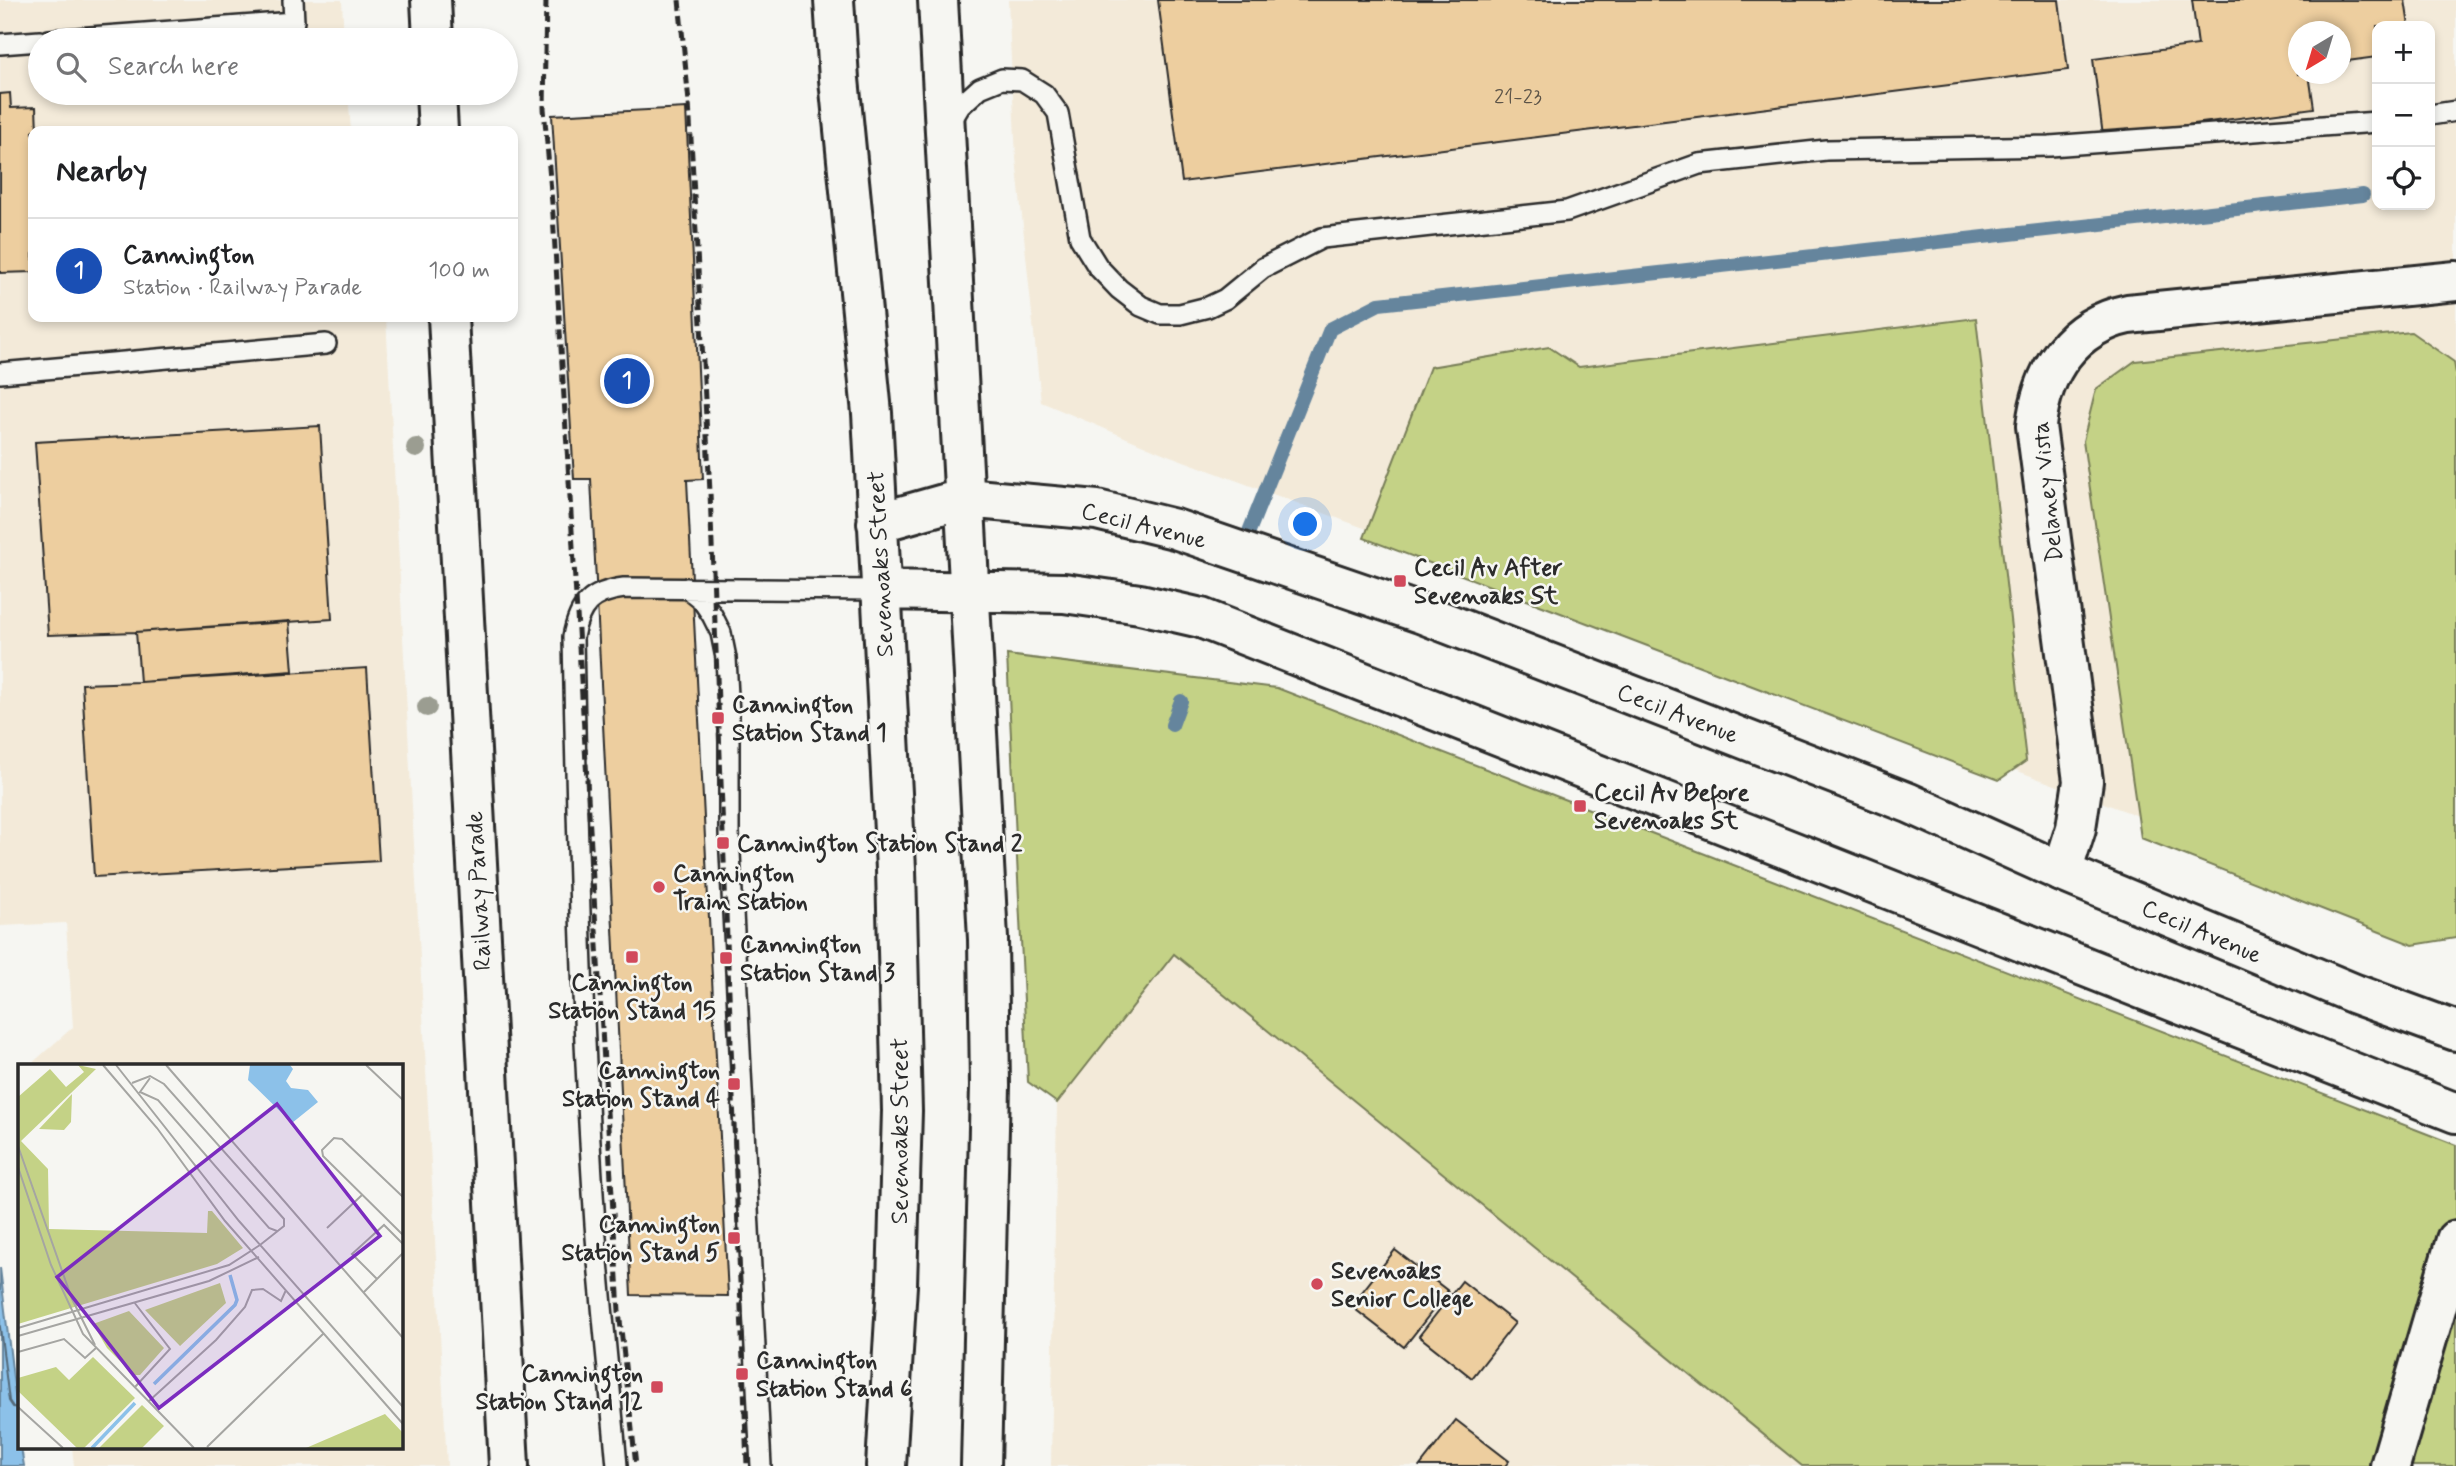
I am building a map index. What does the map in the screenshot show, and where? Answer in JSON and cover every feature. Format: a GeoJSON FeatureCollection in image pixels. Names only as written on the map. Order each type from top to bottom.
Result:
{"type":"FeatureCollection","features":[{"type":"Feature","properties":{"kind":"main road"},"geometry":{"type":"LineString","coordinates":[[431,0],[432,28]]}},
{"type":"Feature","properties":{"kind":"main road","name":"Sevenoaks Street"},"geometry":{"type":"LineString","coordinates":[[834,0],[840,93],[872,413],[879,590],[896,869],[901,1111],[897,1285],[886,1466]]}},
{"type":"Feature","properties":{"kind":"main road"},"geometry":{"type":"LineString","coordinates":[[938,0],[988,939],[990,1072],[981,1466]]}},
{"type":"Feature","properties":{"kind":"main road"},"geometry":{"type":"LineString","coordinates":[[437,105],[438,126]]}},
{"type":"Feature","properties":{"kind":"main road","name":"Delaney Vista"},"geometry":{"type":"LineString","coordinates":[[2062,872],[2076,828],[2083,781],[2036,426],[2038,404],[2051,371],[2062,355],[2091,327],[2118,316],[2456,281]]}},
{"type":"Feature","properties":{"kind":"main road","name":"Railway Parade"},"geometry":{"type":"LineString","coordinates":[[448,322],[509,1466]]}},
{"type":"Feature","properties":{"kind":"main road","name":"Cecil Avenue"},"geometry":{"type":"LineString","coordinates":[[877,523],[965,498],[1097,510],[1175,529],[1449,624],[1909,803],[2062,872],[2355,994],[2456,1031]]}},
{"type":"Feature","properties":{"kind":"main road"},"geometry":{"type":"LineString","coordinates":[[879,590],[1064,593],[1140,604],[1201,618],[2456,1113]]}},
{"type":"Feature","properties":{"kind":"main road"},"geometry":{"type":"LineString","coordinates":[[2390,1466],[2456,1240]]}},
{"type":"Feature","properties":{"kind":"lane"},"geometry":{"type":"LineString","coordinates":[[213,28],[295,22],[293,0]]}},
{"type":"Feature","properties":{"kind":"lane"},"geometry":{"type":"LineString","coordinates":[[0,44],[28,42]]}},
{"type":"Feature","properties":{"kind":"lane"},"geometry":{"type":"LineString","coordinates":[[944,132],[960,106],[980,88],[1002,79],[1022,80],[1044,94],[1058,113],[1080,238],[1098,267],[1119,289],[1141,306],[1160,314],[1180,314],[1208,307],[1225,299],[1263,268],[1322,238],[1567,211],[1699,164],[1826,150],[2050,146],[2372,122]]}},
{"type":"Feature","properties":{"kind":"lane"},"geometry":{"type":"LineString","coordinates":[[2435,114],[2456,111]]}},
{"type":"Feature","properties":{"kind":"lane"},"geometry":{"type":"LineString","coordinates":[[0,373],[326,344]]}},
{"type":"Feature","properties":{"kind":"lane"},"geometry":{"type":"LineString","coordinates":[[687,588],[702,600],[712,615],[721,633],[726,658],[729,833],[761,1466]]}},
{"type":"Feature","properties":{"kind":"lane"},"geometry":{"type":"LineString","coordinates":[[617,1466],[593,1173],[577,829],[572,637],[578,614],[594,597],[608,590],[879,590]]}},
{"type":"Feature","properties":{"kind":"shaded area"},"geometry":{"type":"Polygon","coordinates":[[[0,0],[342,0],[343,28],[28,28],[28,105],[349,105],[351,126],[28,126],[28,322],[386,322],[447,1466],[74,1466],[72,1448],[402,1448],[402,1064],[31,1064],[73,1027],[66,923],[0,926],[0,0]]]}},
{"type":"Feature","properties":{"kind":"shaded area"},"geometry":{"type":"Polygon","coordinates":[[[1008,0],[2456,0],[2456,934],[1165,454],[1041,402],[1016,158],[1008,0]]]}},
{"type":"Feature","properties":{"kind":"shaded area","name":"Sevenoaks Senior College"},"geometry":{"type":"Polygon","coordinates":[[[1174,954],[1802,1466],[1051,1466],[1057,1103],[1174,954]]]}},
{"type":"Feature","properties":{"kind":"green space"},"geometry":{"type":"Polygon","coordinates":[[[1976,318],[2026,761],[1999,780],[1364,538],[1430,367],[1549,347],[1579,367],[1976,318]]]}},
{"type":"Feature","properties":{"kind":"green space"},"geometry":{"type":"Polygon","coordinates":[[[2411,332],[2454,362],[2456,374],[2456,938],[2413,945],[2141,838],[2083,441],[2096,389],[2135,361],[2411,332]]]}},
{"type":"Feature","properties":{"kind":"green space"},"geometry":{"type":"Polygon","coordinates":[[[1007,655],[1277,688],[2456,1145],[2456,1466],[1802,1466],[1174,954],[1057,1103],[1028,1082],[1007,655]]]}},
{"type":"Feature","properties":{"kind":"water"},"geometry":{"type":"Polygon","coordinates":[[[0,1268],[18,1420],[18,1448],[21,1448],[24,1466],[0,1466],[0,1268]]]}},
{"type":"Feature","properties":{"kind":"building"},"geometry":{"type":"Polygon","coordinates":[[[1158,0],[2059,0],[2068,70],[1182,182],[1158,0]]]}},
{"type":"Feature","properties":{"kind":"building"},"geometry":{"type":"Polygon","coordinates":[[[2192,0],[2405,0],[2408,21],[2372,21],[2372,58],[2351,61],[2351,21],[2288,21],[2288,84],[2310,84],[2314,108],[2103,136],[2093,59],[2198,45],[2192,0]]]}},
{"type":"Feature","properties":{"kind":"building"},"geometry":{"type":"Polygon","coordinates":[[[10,93],[11,108],[36,107],[37,126],[28,126],[28,272],[0,273],[0,94],[10,93]]]}},
{"type":"Feature","properties":{"kind":"building","name":"Cannington Train Station"},"geometry":{"type":"Polygon","coordinates":[[[686,108],[703,479],[687,480],[728,1296],[631,1295],[591,479],[574,479],[552,115],[686,108]]]}},
{"type":"Feature","properties":{"kind":"building"},"geometry":{"type":"Polygon","coordinates":[[[320,426],[332,619],[48,635],[35,442],[320,426]]]}},
{"type":"Feature","properties":{"kind":"building"},"geometry":{"type":"Polygon","coordinates":[[[289,621],[293,671],[140,682],[136,632],[289,621]]]}},
{"type":"Feature","properties":{"kind":"building"},"geometry":{"type":"Polygon","coordinates":[[[367,668],[379,861],[94,877],[82,684],[367,668]]]}},
{"type":"Feature","properties":{"kind":"building"},"geometry":{"type":"Polygon","coordinates":[[[1395,1250],[1448,1291],[1404,1347],[1351,1306],[1395,1250]]]}},
{"type":"Feature","properties":{"kind":"building"},"geometry":{"type":"Polygon","coordinates":[[[1462,1281],[1515,1323],[1472,1378],[1419,1336],[1462,1281]]]}},
{"type":"Feature","properties":{"kind":"building"},"geometry":{"type":"Polygon","coordinates":[[[1456,1420],[1509,1461],[1505,1466],[1420,1466],[1456,1420]]]}},
{"type":"Feature","properties":{"kind":"waterway"},"geometry":{"type":"LineString","coordinates":[[1246,539],[1330,329],[1379,304],[2363,195]]}},
{"type":"Feature","properties":{"kind":"waterway"},"geometry":{"type":"LineString","coordinates":[[1172,725],[1181,701]]}},
{"type":"Feature","properties":{"kind":"railway"},"geometry":{"type":"LineString","coordinates":[[546,0],[544,108],[553,215],[619,1311],[636,1466]]}},
{"type":"Feature","properties":{"kind":"railway"},"geometry":{"type":"LineString","coordinates":[[679,0],[689,102],[710,492],[747,1466]]}},
{"type":"Feature","properties":{"kind":"place","name":"Cannington"},"geometry":{"type":"Point","coordinates":[627,381]}},
{"type":"Feature","properties":{"kind":"place","name":"Cecil Av After Sevenoaks St"},"geometry":{"type":"Point","coordinates":[1400,581]}},
{"type":"Feature","properties":{"kind":"place","name":"Cannington Station Stand 1"},"geometry":{"type":"Point","coordinates":[718,718]}},
{"type":"Feature","properties":{"kind":"place","name":"Cecil Av Before Sevenoaks St"},"geometry":{"type":"Point","coordinates":[1580,806]}},
{"type":"Feature","properties":{"kind":"place","name":"Cannington Station Stand 2"},"geometry":{"type":"Point","coordinates":[723,843]}},
{"type":"Feature","properties":{"kind":"place","name":"Cannington Train Station"},"geometry":{"type":"Point","coordinates":[659,887]}},
{"type":"Feature","properties":{"kind":"place","name":"Cannington Station Stand 15"},"geometry":{"type":"Point","coordinates":[632,957]}},
{"type":"Feature","properties":{"kind":"place","name":"Cannington Station Stand 3"},"geometry":{"type":"Point","coordinates":[726,958]}},
{"type":"Feature","properties":{"kind":"place","name":"Cannington Station Stand 4"},"geometry":{"type":"Point","coordinates":[734,1084]}},
{"type":"Feature","properties":{"kind":"place","name":"Cannington Station Stand 5"},"geometry":{"type":"Point","coordinates":[734,1238]}},
{"type":"Feature","properties":{"kind":"place","name":"Sevenoaks Senior College"},"geometry":{"type":"Point","coordinates":[1317,1284]}},
{"type":"Feature","properties":{"kind":"place","name":"Cannington Station Stand 6"},"geometry":{"type":"Point","coordinates":[742,1374]}},
{"type":"Feature","properties":{"kind":"place","name":"Cannington Station Stand 12"},"geometry":{"type":"Point","coordinates":[657,1387]}}]}
